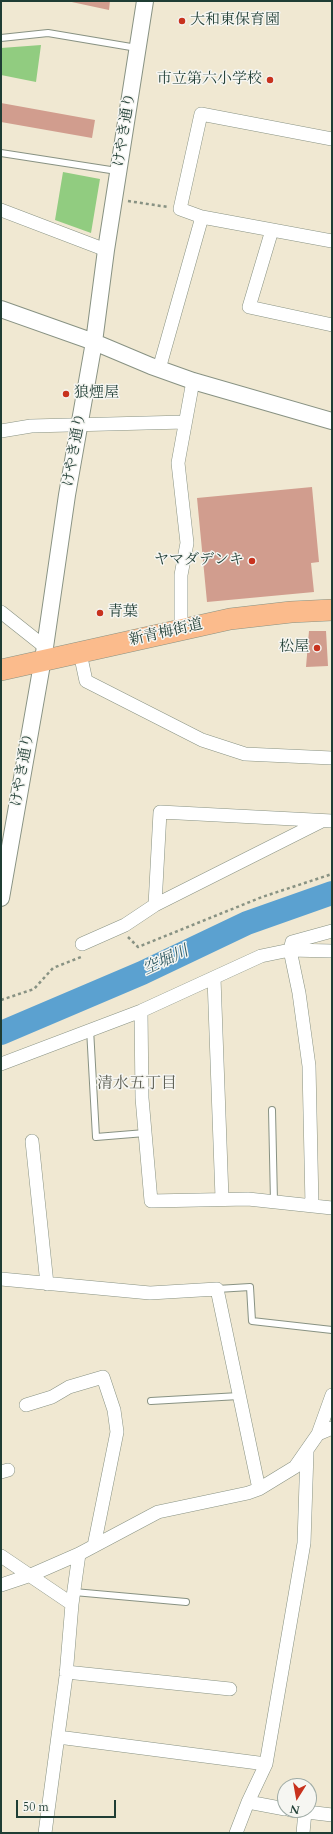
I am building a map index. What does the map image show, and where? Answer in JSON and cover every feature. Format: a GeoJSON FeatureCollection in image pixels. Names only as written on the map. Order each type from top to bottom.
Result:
{"type":"FeatureCollection","features":[{"type":"Feature","properties":{"kind":"main road","name":"新青梅街道"},"geometry":{"type":"LineString","coordinates":[[1,670],[44,654],[80,653],[230,619],[291,612],[332,610]]}},
{"type":"Feature","properties":{"kind":"street","name":"けやき通り"},"geometry":{"type":"LineString","coordinates":[[1,898],[44,654],[79,426],[94,342],[106,250],[144,1]]}},
{"type":"Feature","properties":{"kind":"street"},"geometry":{"type":"LineString","coordinates":[[332,139],[201,114],[180,209],[202,217],[332,241]]}},
{"type":"Feature","properties":{"kind":"street"},"geometry":{"type":"LineString","coordinates":[[1,210],[106,250]]}},
{"type":"Feature","properties":{"kind":"street"},"geometry":{"type":"LineString","coordinates":[[159,369],[202,217]]}},
{"type":"Feature","properties":{"kind":"street"},"geometry":{"type":"LineString","coordinates":[[272,230],[249,307],[332,325]]}},
{"type":"Feature","properties":{"kind":"street"},"geometry":{"type":"LineString","coordinates":[[1,309],[94,342],[159,369],[193,381],[332,421]]}},
{"type":"Feature","properties":{"kind":"street"},"geometry":{"type":"LineString","coordinates":[[181,630],[181,575],[187,543],[178,463],[193,381]]}},
{"type":"Feature","properties":{"kind":"street"},"geometry":{"type":"LineString","coordinates":[[1,431],[31,426],[79,426],[185,422]]}},
{"type":"Feature","properties":{"kind":"street"},"geometry":{"type":"LineString","coordinates":[[1,612],[44,654]]}},
{"type":"Feature","properties":{"kind":"street"},"geometry":{"type":"LineString","coordinates":[[80,653],[86,682],[202,740],[245,754],[332,758]]}},
{"type":"Feature","properties":{"kind":"street"},"geometry":{"type":"LineString","coordinates":[[155,905],[160,812],[327,821]]}},
{"type":"Feature","properties":{"kind":"street"},"geometry":{"type":"LineString","coordinates":[[85,949],[125,926],[155,905],[327,821]]}},
{"type":"Feature","properties":{"kind":"street"},"geometry":{"type":"LineString","coordinates":[[312,1206],[309,1066],[299,993],[290,950],[292,942],[332,931]]}},
{"type":"Feature","properties":{"kind":"street"},"geometry":{"type":"LineString","coordinates":[[1,1064],[90,1029],[141,1011],[261,956],[290,950],[332,951]]}},
{"type":"Feature","properties":{"kind":"street"},"geometry":{"type":"LineString","coordinates":[[214,978],[222,1198]]}},
{"type":"Feature","properties":{"kind":"street"},"geometry":{"type":"LineString","coordinates":[[141,1011],[142,1098],[151,1201],[222,1198],[248,1199],[332,1208]]}},
{"type":"Feature","properties":{"kind":"street"},"geometry":{"type":"LineString","coordinates":[[32,1141],[47,1284]]}},
{"type":"Feature","properties":{"kind":"street"},"geometry":{"type":"LineString","coordinates":[[1,1279],[150,1294],[217,1289],[259,1489]]}},
{"type":"Feature","properties":{"kind":"street"},"geometry":{"type":"LineString","coordinates":[[26,1405],[52,1397],[69,1387],[103,1377],[114,1410],[117,1432],[94,1546]]}},
{"type":"Feature","properties":{"kind":"street"},"geometry":{"type":"LineString","coordinates":[[1,1585],[31,1575],[79,1554],[158,1512],[248,1493],[259,1489],[295,1467],[307,1452],[318,1434],[332,1395]]}},
{"type":"Feature","properties":{"kind":"street"},"geometry":{"type":"LineString","coordinates":[[318,1434],[332,1428]]}},
{"type":"Feature","properties":{"kind":"street"},"geometry":{"type":"LineString","coordinates":[[236,1833],[248,1802],[266,1764],[304,1543],[307,1452]]}},
{"type":"Feature","properties":{"kind":"street"},"geometry":{"type":"LineString","coordinates":[[45,1833],[66,1672],[79,1554]]}},
{"type":"Feature","properties":{"kind":"street"},"geometry":{"type":"LineString","coordinates":[[1,1556],[31,1575],[73,1598]]}},
{"type":"Feature","properties":{"kind":"street"},"geometry":{"type":"LineString","coordinates":[[66,1672],[230,1689]]}},
{"type":"Feature","properties":{"kind":"street"},"geometry":{"type":"LineString","coordinates":[[58,1737],[266,1764]]}},
{"type":"Feature","properties":{"kind":"street"},"geometry":{"type":"LineString","coordinates":[[248,1802],[277,1807]]}},
{"type":"Feature","properties":{"kind":"street"},"geometry":{"type":"LineString","coordinates":[[317,1813],[332,1815]]}},
{"type":"Feature","properties":{"kind":"street"},"geometry":{"type":"LineString","coordinates":[[303,1833],[305,1818]]}},
{"type":"Feature","properties":{"kind":"lane"},"geometry":{"type":"LineString","coordinates":[[1,38],[48,33],[137,48]]}},
{"type":"Feature","properties":{"kind":"lane"},"geometry":{"type":"LineString","coordinates":[[1,153],[119,172]]}},
{"type":"Feature","properties":{"kind":"lane"},"geometry":{"type":"LineString","coordinates":[[90,1029],[96,1137],[145,1133]]}},
{"type":"Feature","properties":{"kind":"lane"},"geometry":{"type":"LineString","coordinates":[[272,1110],[274,1202]]}},
{"type":"Feature","properties":{"kind":"lane"},"geometry":{"type":"LineString","coordinates":[[217,1289],[250,1287],[252,1321],[332,1330]]}},
{"type":"Feature","properties":{"kind":"lane"},"geometry":{"type":"LineString","coordinates":[[151,1401],[239,1396]]}},
{"type":"Feature","properties":{"kind":"lane"},"geometry":{"type":"LineString","coordinates":[[73,1598],[186,1602]]}},
{"type":"Feature","properties":{"kind":"path"},"geometry":{"type":"LineString","coordinates":[[114,199],[180,209]]}},
{"type":"Feature","properties":{"kind":"path"},"geometry":{"type":"LineString","coordinates":[[122,940],[129,937],[138,947],[262,896],[332,874]]}},
{"type":"Feature","properties":{"kind":"path"},"geometry":{"type":"LineString","coordinates":[[1,1000],[34,989],[53,968],[85,949]]}},
{"type":"Feature","properties":{"kind":"green space"},"geometry":{"type":"Polygon","coordinates":[[[41,45],[36,82],[1,75],[1,48],[41,45]]]}},
{"type":"Feature","properties":{"kind":"green space"},"geometry":{"type":"Polygon","coordinates":[[[63,172],[100,179],[91,233],[55,220],[63,172]]]}},
{"type":"Feature","properties":{"kind":"building"},"geometry":{"type":"Polygon","coordinates":[[[67,1],[110,1],[109,10],[67,1]]]}},
{"type":"Feature","properties":{"kind":"building"},"geometry":{"type":"Polygon","coordinates":[[[1,103],[95,120],[92,138],[1,122],[1,103]]]}},
{"type":"Feature","properties":{"kind":"building"},"geometry":{"type":"Polygon","coordinates":[[[312,487],[319,562],[311,563],[314,592],[207,602],[197,498],[312,487]]]}},
{"type":"Feature","properties":{"kind":"building"},"geometry":{"type":"Polygon","coordinates":[[[309,631],[326,631],[328,666],[306,667],[309,631]]]}},
{"type":"Feature","properties":{"kind":"waterway","name":"空堀川"},"geometry":{"type":"LineString","coordinates":[[1,1033],[142,973],[247,923],[332,893]]}},
{"type":"Feature","properties":{"kind":"place","name":"大和東保育園"},"geometry":{"type":"Point","coordinates":[182,21]}},
{"type":"Feature","properties":{"kind":"place","name":"市立第六小学校"},"geometry":{"type":"Point","coordinates":[270,80]}},
{"type":"Feature","properties":{"kind":"place","name":"狼煙屋"},"geometry":{"type":"Point","coordinates":[66,394]}},
{"type":"Feature","properties":{"kind":"place","name":"ヤマダデンキ"},"geometry":{"type":"Point","coordinates":[252,561]}},
{"type":"Feature","properties":{"kind":"place","name":"青葉"},"geometry":{"type":"Point","coordinates":[100,613]}},
{"type":"Feature","properties":{"kind":"place","name":"松屋"},"geometry":{"type":"Point","coordinates":[317,648]}},
{"type":"Feature","properties":{"kind":"district","name":"清水五丁目"},"geometry":{"type":"Point","coordinates":[137,1084]}}]}
